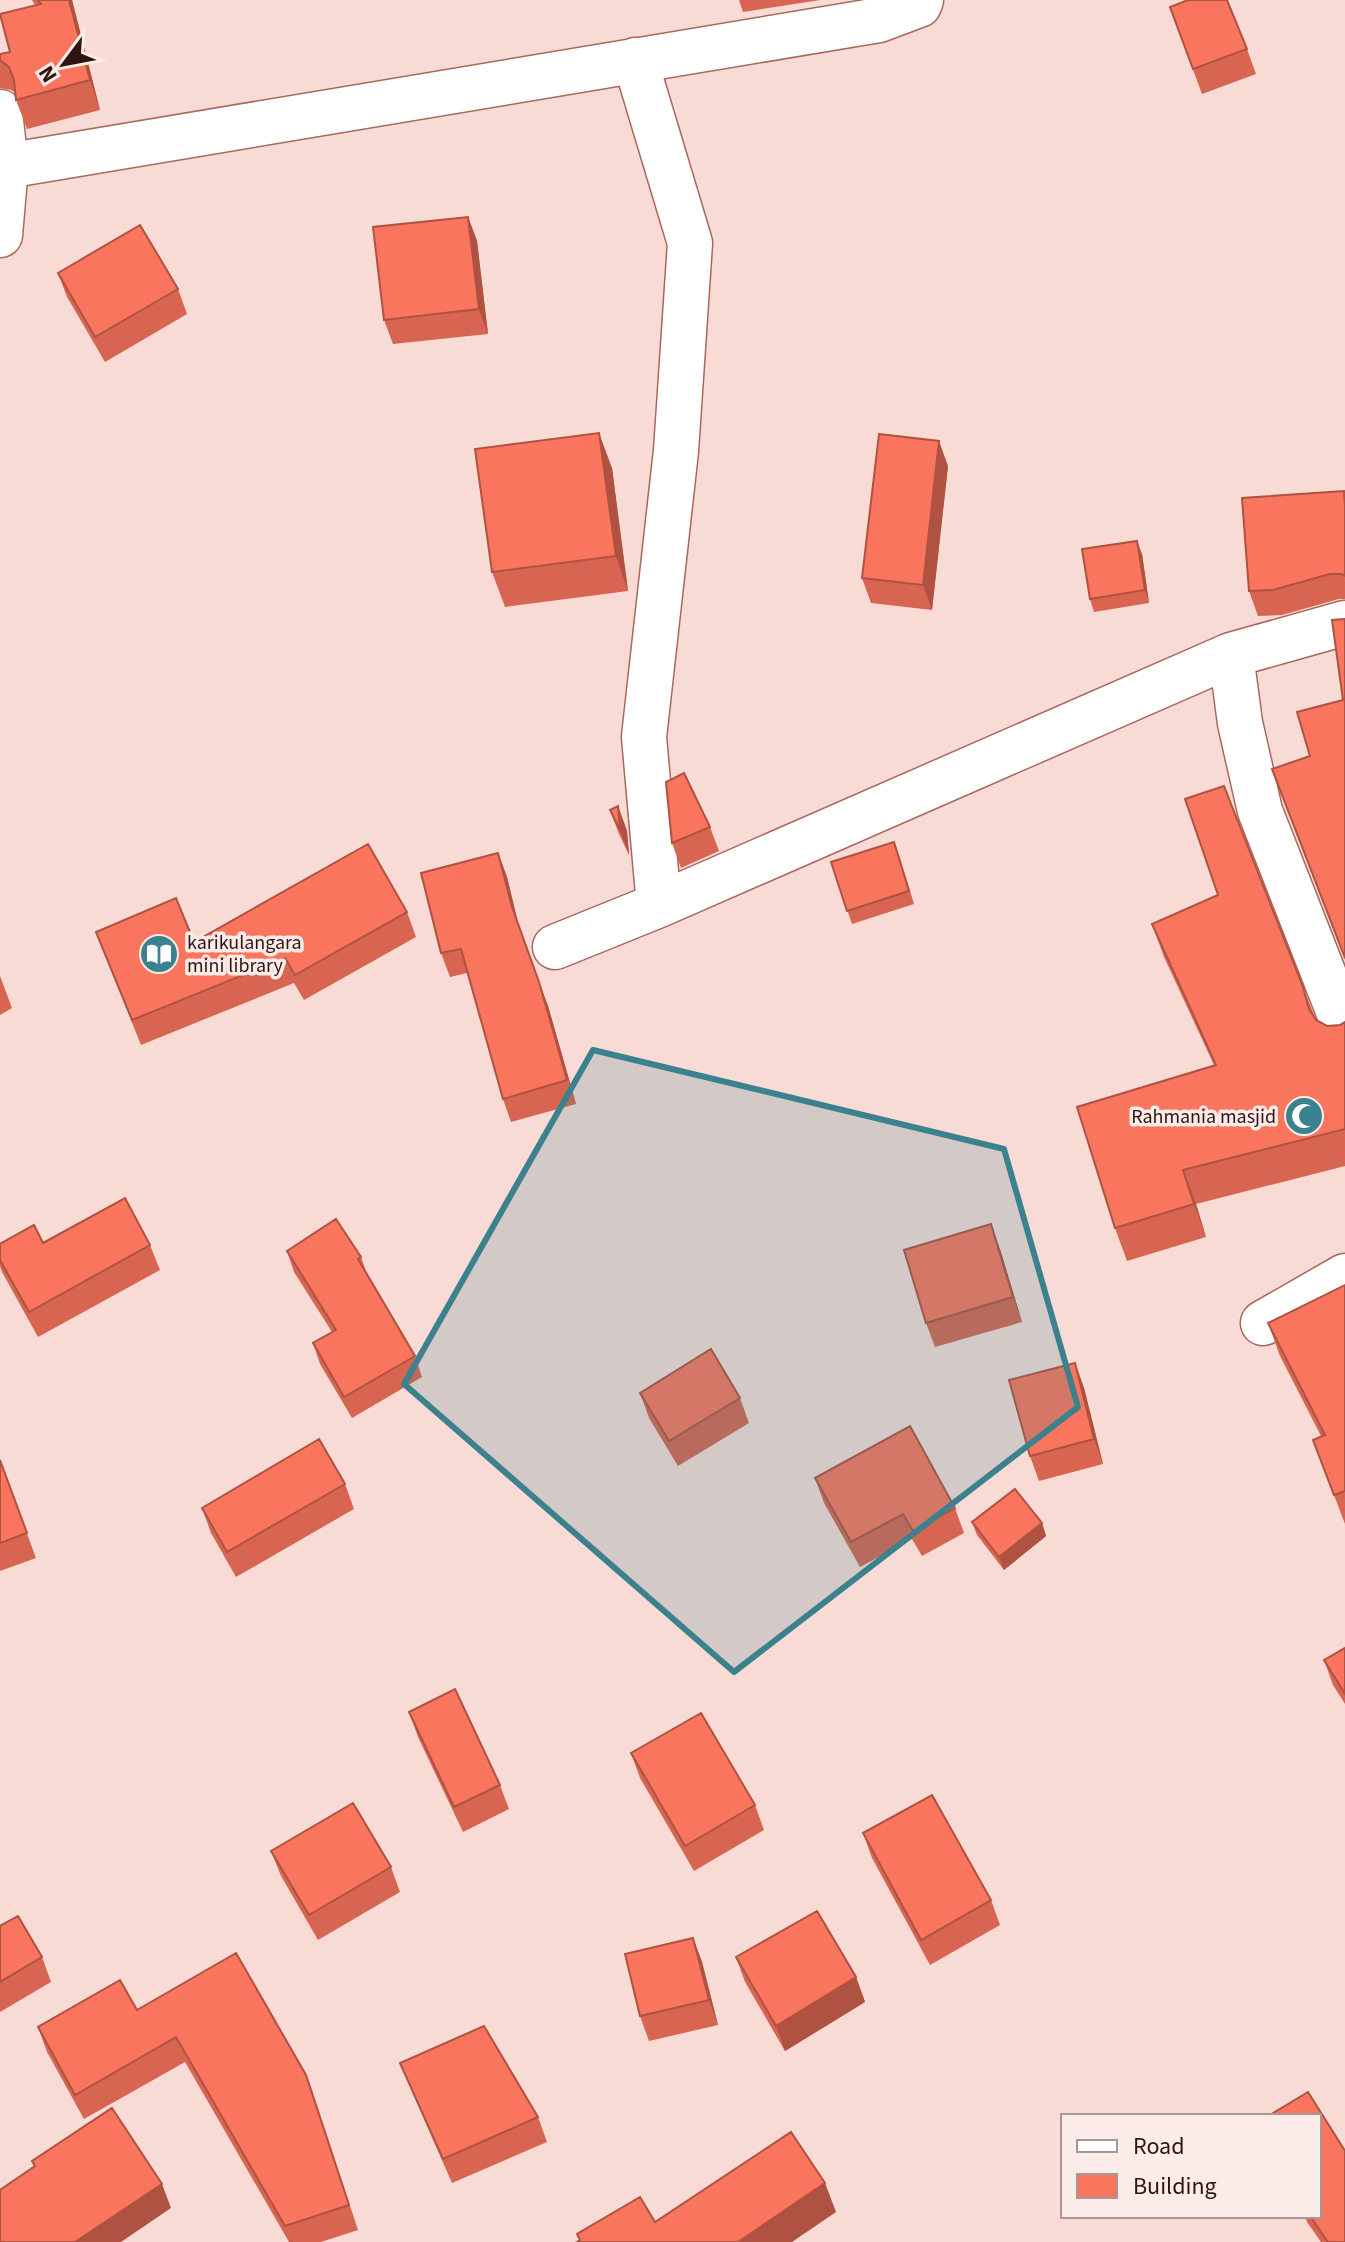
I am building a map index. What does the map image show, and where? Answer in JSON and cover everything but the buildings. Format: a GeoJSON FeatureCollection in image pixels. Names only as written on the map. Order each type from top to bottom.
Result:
{"type":"FeatureCollection","features":[{"type":"Feature","properties":{"kind":"street"},"geometry":{"type":"LineString","coordinates":[[6,166],[879,20],[919,5],[921,0]]}},
{"type":"Feature","properties":{"kind":"street"},"geometry":{"type":"LineString","coordinates":[[635,60],[690,243],[676,451],[644,737],[659,905]]}},
{"type":"Feature","properties":{"kind":"street"},"geometry":{"type":"LineString","coordinates":[[0,112],[6,166],[0,235]]}},
{"type":"Feature","properties":{"kind":"street"},"geometry":{"type":"LineString","coordinates":[[555,947],[659,905],[1231,655],[1345,623]]}},
{"type":"Feature","properties":{"kind":"street"},"geometry":{"type":"LineString","coordinates":[[1231,655],[1240,723],[1260,811],[1345,1035]]}},
{"type":"Feature","properties":{"kind":"street"},"geometry":{"type":"LineString","coordinates":[[1263,1323],[1345,1276]]}},
{"type":"Feature","properties":{"kind":"highlighted area"},"geometry":{"type":"Polygon","coordinates":[[[593,1050],[1004,1149],[1078,1407],[734,1672],[404,1384],[593,1050]]]}},
{"type":"Feature","properties":{"kind":"place","name":"karikulangara mini library"},"geometry":{"type":"Point","coordinates":[159,954]}},
{"type":"Feature","properties":{"kind":"place","name":"Rahmania masjid"},"geometry":{"type":"Point","coordinates":[1304,1116]}}]}
